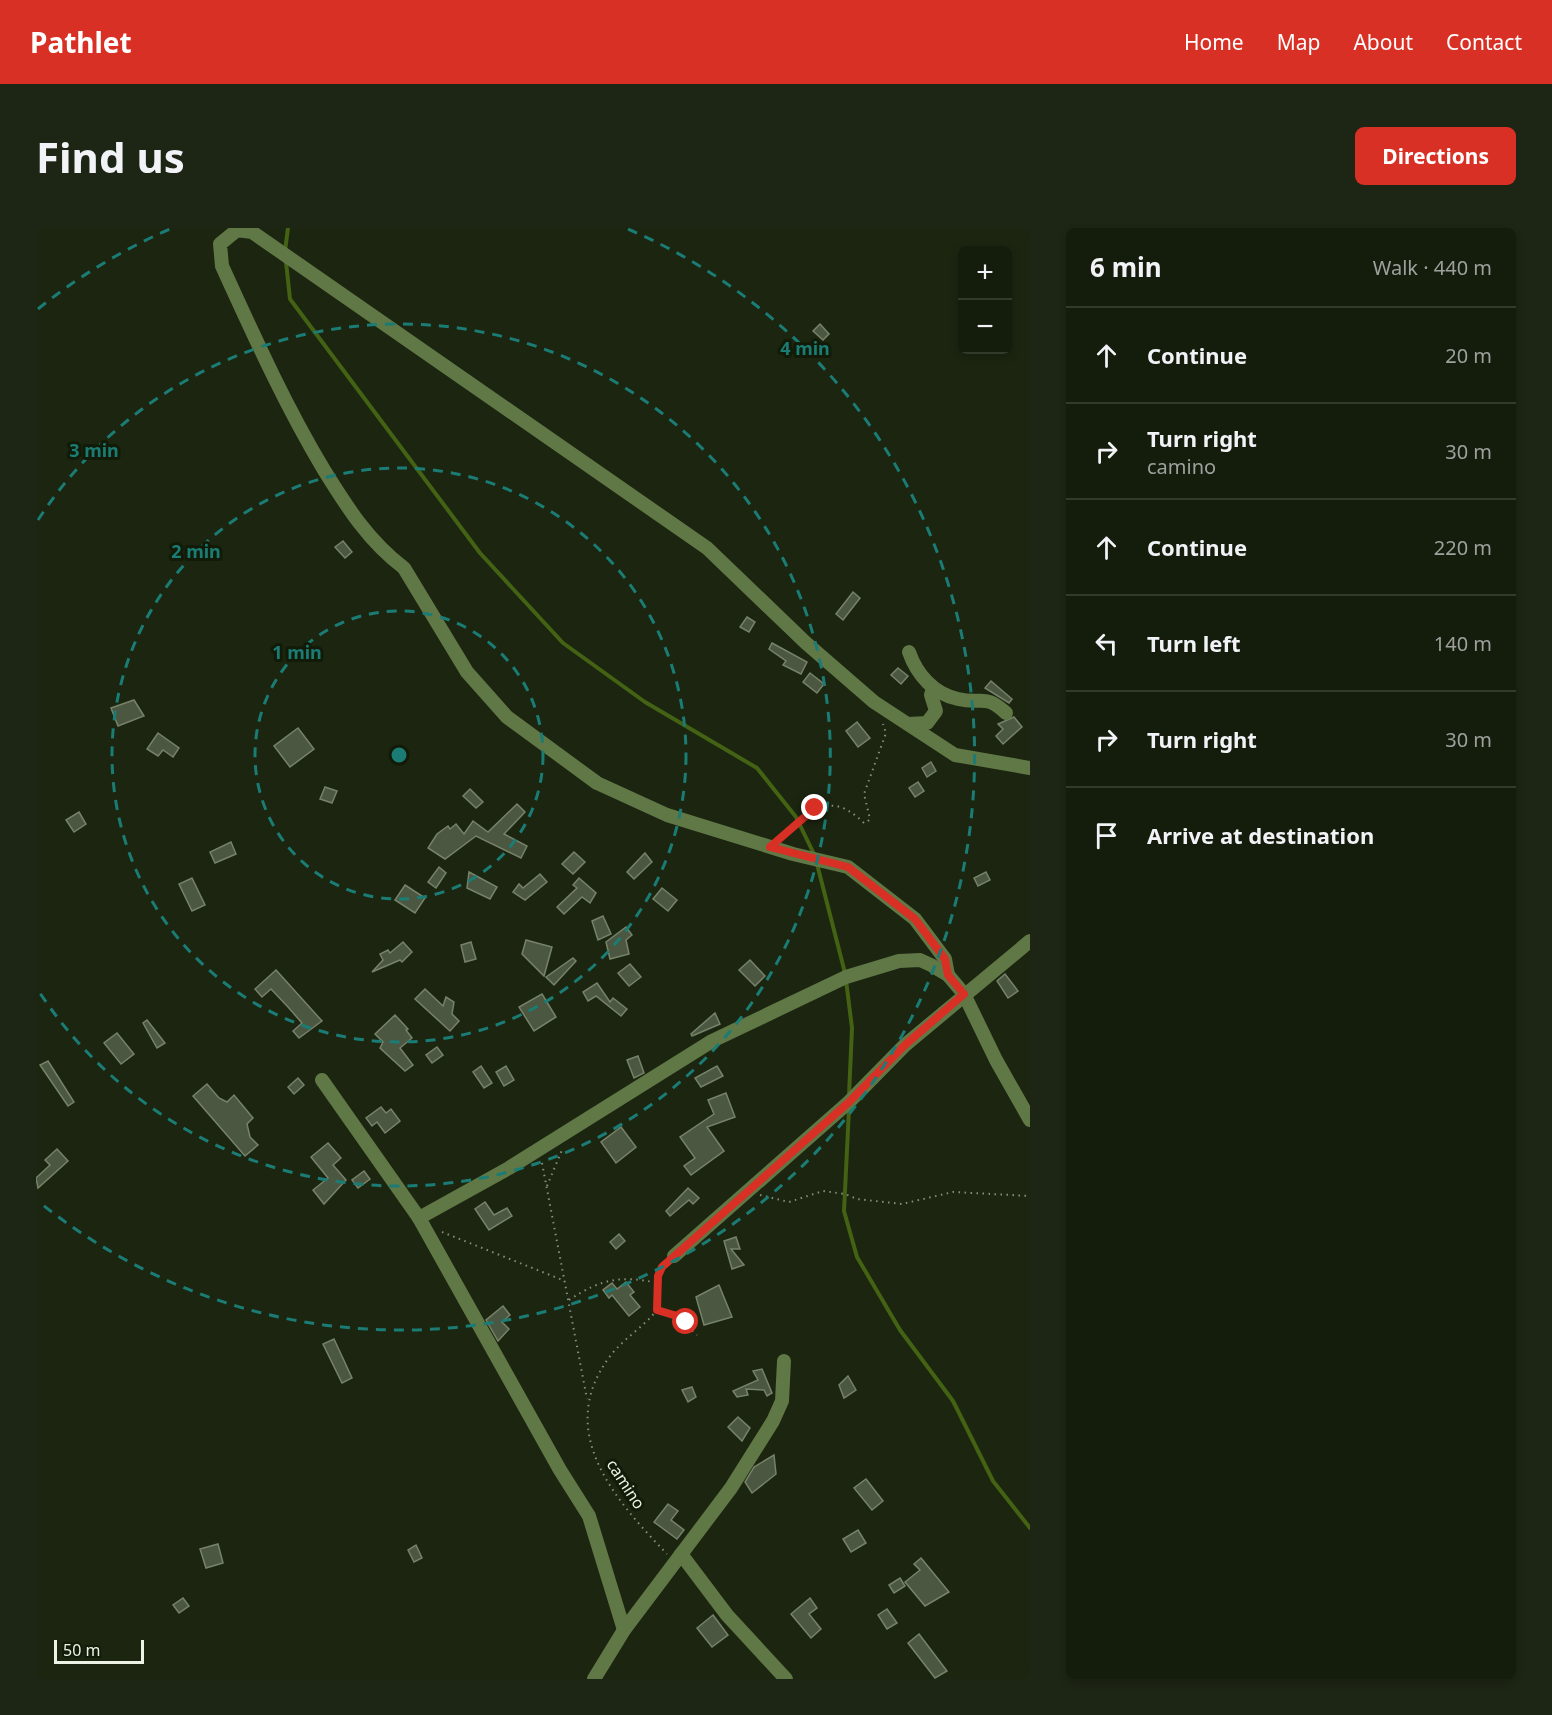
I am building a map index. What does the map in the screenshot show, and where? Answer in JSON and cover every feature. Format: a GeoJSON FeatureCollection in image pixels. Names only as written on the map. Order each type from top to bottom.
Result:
{"type":"FeatureCollection","features":[{"type":"Feature","properties":{"kind":"street"},"geometry":{"type":"LineString","coordinates":[[948,975],[945,959],[915,919],[848,867],[770,847],[667,815],[597,783],[507,717],[467,672],[404,568],[388,556],[359,526],[321,464],[284,401],[222,267],[220,244],[237,230],[252,232],[688,534],[707,548],[806,643],[874,702],[954,755],[1030,768]]}},
{"type":"Feature","properties":{"kind":"street"},"geometry":{"type":"LineString","coordinates":[[909,652],[922,677],[933,688],[958,699],[987,699],[1006,713]]}},
{"type":"Feature","properties":{"kind":"street"},"geometry":{"type":"LineString","coordinates":[[908,724],[927,723],[933,717],[936,711],[931,695],[933,688]]}},
{"type":"Feature","properties":{"kind":"street"},"geometry":{"type":"LineString","coordinates":[[674,1256],[849,1102],[905,1045],[1030,941]]}},
{"type":"Feature","properties":{"kind":"street"},"geometry":{"type":"LineString","coordinates":[[420,1221],[712,1041],[846,977],[899,961],[920,960],[948,975],[964,994],[996,1060],[1029,1113]]}},
{"type":"Feature","properties":{"kind":"street"},"geometry":{"type":"LineString","coordinates":[[322,1080],[420,1221],[560,1470],[590,1516],[624,1630]]}},
{"type":"Feature","properties":{"kind":"street"},"geometry":{"type":"LineString","coordinates":[[594,1679],[624,1630],[731,1488],[773,1421],[782,1401],[784,1361]]}},
{"type":"Feature","properties":{"kind":"street"},"geometry":{"type":"LineString","coordinates":[[678,1558],[786,1679]]}},
{"type":"Feature","properties":{"kind":"path"},"geometry":{"type":"LineString","coordinates":[[770,847],[815,808],[825,805],[850,809],[864,823],[870,819],[864,794],[886,733],[874,702]]}},
{"type":"Feature","properties":{"kind":"path"},"geometry":{"type":"LineString","coordinates":[[546,1187],[555,1160],[565,1145]]}},
{"type":"Feature","properties":{"kind":"path"},"geometry":{"type":"LineString","coordinates":[[539,1149],[588,1402]]}},
{"type":"Feature","properties":{"kind":"path"},"geometry":{"type":"LineString","coordinates":[[747,1190],[789,1202],[823,1191],[845,1194],[857,1199],[902,1204],[954,1192],[1030,1196]]}},
{"type":"Feature","properties":{"kind":"path"},"geometry":{"type":"LineString","coordinates":[[420,1221],[565,1281]]}},
{"type":"Feature","properties":{"kind":"path"},"geometry":{"type":"LineString","coordinates":[[674,1256],[660,1269],[657,1310],[677,1316],[697,1335]]}},
{"type":"Feature","properties":{"kind":"path"},"geometry":{"type":"LineString","coordinates":[[568,1300],[592,1285],[613,1279],[636,1278],[658,1283]]}},
{"type":"Feature","properties":{"kind":"path","name":"camino"},"geometry":{"type":"LineString","coordinates":[[657,1310],[611,1355],[598,1377],[588,1402],[588,1429],[601,1472],[630,1516],[678,1558]]}},
{"type":"Feature","properties":{"kind":"building"},"geometry":{"type":"Polygon","coordinates":[[[820,324],[829,334],[823,340],[813,331],[820,324]]]}},
{"type":"Feature","properties":{"kind":"building"},"geometry":{"type":"Polygon","coordinates":[[[343,541],[352,552],[345,558],[335,547],[343,541]]]}},
{"type":"Feature","properties":{"kind":"building"},"geometry":{"type":"Polygon","coordinates":[[[853,592],[860,598],[843,620],[836,614],[853,592]]]}},
{"type":"Feature","properties":{"kind":"building"},"geometry":{"type":"Polygon","coordinates":[[[747,617],[755,622],[749,632],[740,627],[747,617]]]}},
{"type":"Feature","properties":{"kind":"building"},"geometry":{"type":"Polygon","coordinates":[[[772,643],[807,662],[801,674],[783,665],[786,661],[769,649],[772,643]]]}},
{"type":"Feature","properties":{"kind":"building"},"geometry":{"type":"Polygon","coordinates":[[[898,668],[908,676],[901,684],[891,675],[898,668]]]}},
{"type":"Feature","properties":{"kind":"building"},"geometry":{"type":"Polygon","coordinates":[[[810,673],[824,684],[817,693],[803,682],[810,673]]]}},
{"type":"Feature","properties":{"kind":"building"},"geometry":{"type":"Polygon","coordinates":[[[991,681],[1012,699],[1009,703],[985,688],[991,681]]]}},
{"type":"Feature","properties":{"kind":"building"},"geometry":{"type":"Polygon","coordinates":[[[134,700],[144,716],[118,726],[111,708],[134,700]]]}},
{"type":"Feature","properties":{"kind":"building"},"geometry":{"type":"Polygon","coordinates":[[[1014,717],[1022,727],[1003,744],[996,736],[1003,729],[998,724],[1014,717]]]}},
{"type":"Feature","properties":{"kind":"building"},"geometry":{"type":"Polygon","coordinates":[[[857,722],[870,738],[858,747],[846,731],[857,722]]]}},
{"type":"Feature","properties":{"kind":"building"},"geometry":{"type":"Polygon","coordinates":[[[298,728],[314,749],[290,767],[274,746],[298,728]]]}},
{"type":"Feature","properties":{"kind":"building"},"geometry":{"type":"Polygon","coordinates":[[[158,733],[179,748],[173,757],[163,750],[158,756],[147,749],[158,733]]]}},
{"type":"Feature","properties":{"kind":"building"},"geometry":{"type":"Polygon","coordinates":[[[931,762],[936,771],[927,777],[922,768],[931,762]]]}},
{"type":"Feature","properties":{"kind":"building"},"geometry":{"type":"Polygon","coordinates":[[[918,782],[924,791],[915,797],[909,788],[918,782]]]}},
{"type":"Feature","properties":{"kind":"building"},"geometry":{"type":"Polygon","coordinates":[[[325,787],[337,791],[332,803],[320,799],[325,787]]]}},
{"type":"Feature","properties":{"kind":"building"},"geometry":{"type":"Polygon","coordinates":[[[470,789],[483,802],[476,808],[463,796],[470,789]]]}},
{"type":"Feature","properties":{"kind":"building"},"geometry":{"type":"Polygon","coordinates":[[[517,804],[525,812],[504,834],[527,846],[521,858],[476,836],[445,859],[428,848],[437,834],[448,826],[450,829],[456,824],[464,834],[473,821],[488,832],[517,804]]]}},
{"type":"Feature","properties":{"kind":"building"},"geometry":{"type":"Polygon","coordinates":[[[79,812],[86,824],[74,832],[66,820],[79,812]]]}},
{"type":"Feature","properties":{"kind":"building"},"geometry":{"type":"Polygon","coordinates":[[[231,842],[236,854],[215,863],[210,852],[231,842]]]}},
{"type":"Feature","properties":{"kind":"building"},"geometry":{"type":"Polygon","coordinates":[[[574,852],[585,862],[573,874],[562,864],[574,852]]]}},
{"type":"Feature","properties":{"kind":"building"},"geometry":{"type":"Polygon","coordinates":[[[645,853],[652,862],[634,879],[627,872],[645,853]]]}},
{"type":"Feature","properties":{"kind":"building"},"geometry":{"type":"Polygon","coordinates":[[[439,867],[446,873],[436,888],[428,882],[439,867]]]}},
{"type":"Feature","properties":{"kind":"building"},"geometry":{"type":"Polygon","coordinates":[[[469,872],[497,887],[490,899],[467,888],[469,872]]]}},
{"type":"Feature","properties":{"kind":"building"},"geometry":{"type":"Polygon","coordinates":[[[986,872],[990,880],[978,886],[974,878],[986,872]]]}},
{"type":"Feature","properties":{"kind":"building"},"geometry":{"type":"Polygon","coordinates":[[[540,874],[547,882],[525,900],[513,892],[519,884],[523,888],[540,874]]]}},
{"type":"Feature","properties":{"kind":"building"},"geometry":{"type":"Polygon","coordinates":[[[192,878],[205,905],[192,911],[179,884],[192,878]]]}},
{"type":"Feature","properties":{"kind":"building"},"geometry":{"type":"Polygon","coordinates":[[[579,878],[596,893],[590,903],[582,897],[564,914],[557,907],[577,888],[573,885],[579,878]]]}},
{"type":"Feature","properties":{"kind":"building"},"geometry":{"type":"Polygon","coordinates":[[[405,885],[425,898],[415,913],[395,900],[405,885]]]}},
{"type":"Feature","properties":{"kind":"building"},"geometry":{"type":"Polygon","coordinates":[[[662,888],[677,900],[668,911],[653,899],[662,888]]]}},
{"type":"Feature","properties":{"kind":"building"},"geometry":{"type":"Polygon","coordinates":[[[603,916],[611,934],[598,940],[592,921],[603,916]]]}},
{"type":"Feature","properties":{"kind":"building"},"geometry":{"type":"Polygon","coordinates":[[[626,927],[632,935],[626,940],[629,954],[610,959],[606,942],[626,927]]]}},
{"type":"Feature","properties":{"kind":"building"},"geometry":{"type":"Polygon","coordinates":[[[526,940],[552,947],[544,976],[522,954],[526,940]]]}},
{"type":"Feature","properties":{"kind":"building"},"geometry":{"type":"Polygon","coordinates":[[[403,942],[412,952],[402,962],[400,960],[372,972],[383,960],[380,954],[388,950],[390,953],[403,942]]]}},
{"type":"Feature","properties":{"kind":"building"},"geometry":{"type":"Polygon","coordinates":[[[471,942],[476,959],[465,962],[461,945],[471,942]]]}},
{"type":"Feature","properties":{"kind":"building"},"geometry":{"type":"Polygon","coordinates":[[[573,958],[576,961],[554,985],[546,977],[573,958]]]}},
{"type":"Feature","properties":{"kind":"building"},"geometry":{"type":"Polygon","coordinates":[[[750,960],[765,976],[755,986],[739,970],[750,960]]]}},
{"type":"Feature","properties":{"kind":"building"},"geometry":{"type":"Polygon","coordinates":[[[630,964],[641,977],[629,986],[618,973],[630,964]]]}},
{"type":"Feature","properties":{"kind":"building"},"geometry":{"type":"Polygon","coordinates":[[[276,970],[322,1021],[299,1038],[293,1031],[302,1023],[288,1007],[271,989],[262,997],[255,989],[276,970]]]}},
{"type":"Feature","properties":{"kind":"building"},"geometry":{"type":"Polygon","coordinates":[[[1005,974],[1018,991],[1008,998],[997,981],[1005,974]]]}},
{"type":"Feature","properties":{"kind":"building"},"geometry":{"type":"Polygon","coordinates":[[[597,983],[610,1002],[613,998],[627,1009],[621,1016],[596,996],[588,1001],[583,992],[597,983]]]}},
{"type":"Feature","properties":{"kind":"building"},"geometry":{"type":"Polygon","coordinates":[[[425,989],[443,1006],[446,997],[454,1002],[452,1014],[459,1021],[450,1031],[415,999],[425,989]]]}},
{"type":"Feature","properties":{"kind":"building"},"geometry":{"type":"Polygon","coordinates":[[[542,994],[556,1017],[534,1031],[519,1007],[542,994]]]}},
{"type":"Feature","properties":{"kind":"building"},"geometry":{"type":"Polygon","coordinates":[[[715,1013],[720,1024],[692,1036],[691,1034],[715,1013]]]}},
{"type":"Feature","properties":{"kind":"building"},"geometry":{"type":"Polygon","coordinates":[[[395,1015],[408,1029],[406,1030],[412,1038],[400,1048],[413,1065],[405,1071],[380,1048],[383,1042],[375,1034],[395,1015]]]}},
{"type":"Feature","properties":{"kind":"building"},"geometry":{"type":"Polygon","coordinates":[[[147,1020],[165,1043],[157,1048],[143,1023],[147,1020]]]}},
{"type":"Feature","properties":{"kind":"building"},"geometry":{"type":"Polygon","coordinates":[[[117,1033],[134,1054],[121,1064],[104,1043],[117,1033]]]}},
{"type":"Feature","properties":{"kind":"building"},"geometry":{"type":"Polygon","coordinates":[[[437,1047],[443,1055],[432,1063],[426,1055],[437,1047]]]}},
{"type":"Feature","properties":{"kind":"building"},"geometry":{"type":"Polygon","coordinates":[[[638,1056],[644,1073],[634,1078],[627,1060],[638,1056]]]}},
{"type":"Feature","properties":{"kind":"building"},"geometry":{"type":"Polygon","coordinates":[[[48,1061],[74,1102],[68,1106],[40,1065],[48,1061]]]}},
{"type":"Feature","properties":{"kind":"building"},"geometry":{"type":"Polygon","coordinates":[[[481,1066],[492,1083],[484,1088],[473,1072],[481,1066]]]}},
{"type":"Feature","properties":{"kind":"building"},"geometry":{"type":"Polygon","coordinates":[[[506,1066],[514,1080],[504,1086],[496,1072],[506,1066]]]}},
{"type":"Feature","properties":{"kind":"building"},"geometry":{"type":"Polygon","coordinates":[[[717,1066],[723,1076],[701,1087],[695,1078],[717,1066]]]}},
{"type":"Feature","properties":{"kind":"building"},"geometry":{"type":"Polygon","coordinates":[[[298,1078],[304,1085],[294,1094],[288,1087],[298,1078]]]}},
{"type":"Feature","properties":{"kind":"building"},"geometry":{"type":"Polygon","coordinates":[[[207,1084],[219,1098],[227,1102],[234,1095],[253,1118],[247,1124],[250,1137],[258,1145],[245,1156],[193,1096],[207,1084]]]}},
{"type":"Feature","properties":{"kind":"building"},"geometry":{"type":"Polygon","coordinates":[[[726,1093],[735,1117],[707,1127],[724,1151],[691,1175],[684,1166],[695,1158],[680,1137],[714,1114],[708,1100],[726,1093]]]}},
{"type":"Feature","properties":{"kind":"building"},"geometry":{"type":"Polygon","coordinates":[[[381,1107],[386,1113],[391,1109],[400,1121],[385,1133],[377,1122],[372,1126],[366,1118],[381,1107]]]}},
{"type":"Feature","properties":{"kind":"building"},"geometry":{"type":"Polygon","coordinates":[[[621,1127],[636,1147],[616,1163],[601,1142],[621,1127]]]}},
{"type":"Feature","properties":{"kind":"building"},"geometry":{"type":"Polygon","coordinates":[[[328,1143],[341,1158],[333,1165],[346,1180],[324,1204],[313,1190],[328,1178],[311,1157],[328,1143]]]}},
{"type":"Feature","properties":{"kind":"building"},"geometry":{"type":"Polygon","coordinates":[[[57,1149],[68,1161],[38,1188],[36,1178],[50,1165],[45,1160],[57,1149]]]}},
{"type":"Feature","properties":{"kind":"building"},"geometry":{"type":"Polygon","coordinates":[[[364,1171],[370,1179],[358,1188],[352,1180],[364,1171]]]}},
{"type":"Feature","properties":{"kind":"building"},"geometry":{"type":"Polygon","coordinates":[[[688,1188],[699,1198],[693,1204],[689,1200],[670,1216],[666,1211],[688,1188]]]}},
{"type":"Feature","properties":{"kind":"building"},"geometry":{"type":"Polygon","coordinates":[[[485,1202],[494,1215],[507,1208],[512,1216],[489,1230],[475,1209],[485,1202]]]}},
{"type":"Feature","properties":{"kind":"building"},"geometry":{"type":"Polygon","coordinates":[[[619,1234],[625,1241],[616,1249],[610,1242],[619,1234]]]}},
{"type":"Feature","properties":{"kind":"building"},"geometry":{"type":"Polygon","coordinates":[[[736,1237],[740,1249],[731,1249],[744,1265],[732,1269],[724,1241],[736,1237]]]}},
{"type":"Feature","properties":{"kind":"building"},"geometry":{"type":"Polygon","coordinates":[[[626,1282],[634,1292],[630,1295],[640,1307],[629,1316],[612,1295],[609,1298],[603,1290],[612,1283],[617,1289],[626,1282]]]}},
{"type":"Feature","properties":{"kind":"building"},"geometry":{"type":"Polygon","coordinates":[[[719,1285],[732,1317],[704,1325],[696,1297],[719,1285]]]}},
{"type":"Feature","properties":{"kind":"building"},"geometry":{"type":"Polygon","coordinates":[[[503,1306],[510,1315],[502,1322],[509,1329],[498,1341],[486,1320],[503,1306]]]}},
{"type":"Feature","properties":{"kind":"building"},"geometry":{"type":"Polygon","coordinates":[[[334,1339],[352,1378],[342,1383],[323,1344],[334,1339]]]}},
{"type":"Feature","properties":{"kind":"building"},"geometry":{"type":"Polygon","coordinates":[[[762,1369],[772,1393],[767,1396],[764,1390],[746,1389],[748,1395],[737,1397],[733,1391],[758,1380],[753,1371],[762,1369]]]}},
{"type":"Feature","properties":{"kind":"building"},"geometry":{"type":"Polygon","coordinates":[[[848,1376],[856,1390],[844,1398],[839,1385],[848,1376]]]}},
{"type":"Feature","properties":{"kind":"building"},"geometry":{"type":"Polygon","coordinates":[[[692,1387],[696,1397],[688,1402],[682,1390],[692,1387]]]}},
{"type":"Feature","properties":{"kind":"building"},"geometry":{"type":"Polygon","coordinates":[[[738,1417],[750,1428],[742,1441],[728,1427],[738,1417]]]}},
{"type":"Feature","properties":{"kind":"building"},"geometry":{"type":"Polygon","coordinates":[[[774,1455],[776,1474],[752,1493],[745,1482],[754,1467],[774,1455]]]}},
{"type":"Feature","properties":{"kind":"building"},"geometry":{"type":"Polygon","coordinates":[[[866,1479],[883,1501],[872,1510],[854,1488],[866,1479]]]}},
{"type":"Feature","properties":{"kind":"building"},"geometry":{"type":"Polygon","coordinates":[[[668,1504],[678,1511],[671,1520],[684,1530],[677,1539],[654,1522],[668,1504]]]}},
{"type":"Feature","properties":{"kind":"building"},"geometry":{"type":"Polygon","coordinates":[[[858,1530],[866,1543],[851,1552],[843,1539],[858,1530]]]}},
{"type":"Feature","properties":{"kind":"building"},"geometry":{"type":"Polygon","coordinates":[[[218,1544],[223,1563],[206,1568],[200,1549],[218,1544]]]}},
{"type":"Feature","properties":{"kind":"building"},"geometry":{"type":"Polygon","coordinates":[[[416,1545],[422,1558],[414,1562],[408,1550],[416,1545]]]}},
{"type":"Feature","properties":{"kind":"building"},"geometry":{"type":"Polygon","coordinates":[[[921,1558],[949,1592],[925,1606],[905,1582],[920,1570],[914,1564],[921,1558]]]}},
{"type":"Feature","properties":{"kind":"building"},"geometry":{"type":"Polygon","coordinates":[[[900,1578],[905,1586],[894,1593],[889,1585],[900,1578]]]}},
{"type":"Feature","properties":{"kind":"building"},"geometry":{"type":"Polygon","coordinates":[[[183,1598],[189,1606],[179,1613],[173,1605],[183,1598]]]}},
{"type":"Feature","properties":{"kind":"building"},"geometry":{"type":"Polygon","coordinates":[[[810,1598],[817,1608],[809,1614],[821,1629],[811,1638],[791,1614],[810,1598]]]}},
{"type":"Feature","properties":{"kind":"building"},"geometry":{"type":"Polygon","coordinates":[[[887,1609],[897,1623],[887,1629],[878,1615],[887,1609]]]}},
{"type":"Feature","properties":{"kind":"building"},"geometry":{"type":"Polygon","coordinates":[[[713,1615],[728,1635],[712,1647],[697,1628],[713,1615]]]}},
{"type":"Feature","properties":{"kind":"building"},"geometry":{"type":"Polygon","coordinates":[[[919,1634],[947,1671],[935,1678],[908,1643],[919,1634]]]}},
{"type":"Feature","properties":{"kind":"waterway"},"geometry":{"type":"LineString","coordinates":[[285,251],[288,228]]}},
{"type":"Feature","properties":{"kind":"waterway"},"geometry":{"type":"LineString","coordinates":[[286,262],[290,299],[480,553],[563,643],[645,702],[757,768],[796,817],[814,854]]}},
{"type":"Feature","properties":{"kind":"waterway"},"geometry":{"type":"LineString","coordinates":[[817,864],[845,973]]}},
{"type":"Feature","properties":{"kind":"waterway"},"geometry":{"type":"LineString","coordinates":[[846,980],[852,1028],[849,1095]]}},
{"type":"Feature","properties":{"kind":"waterway"},"geometry":{"type":"LineString","coordinates":[[849,1109],[844,1211],[857,1257],[900,1330],[953,1401],[993,1481],[1030,1528]]}},
{"type":"Feature","properties":{"kind":"route"},"geometry":{"type":"LineString","coordinates":[[686,1322],[666,1311],[657,1310],[658,1272],[662,1267],[849,1102],[905,1045],[964,994],[948,975],[945,959],[915,919],[848,867],[770,847],[815,808]]}}]}
